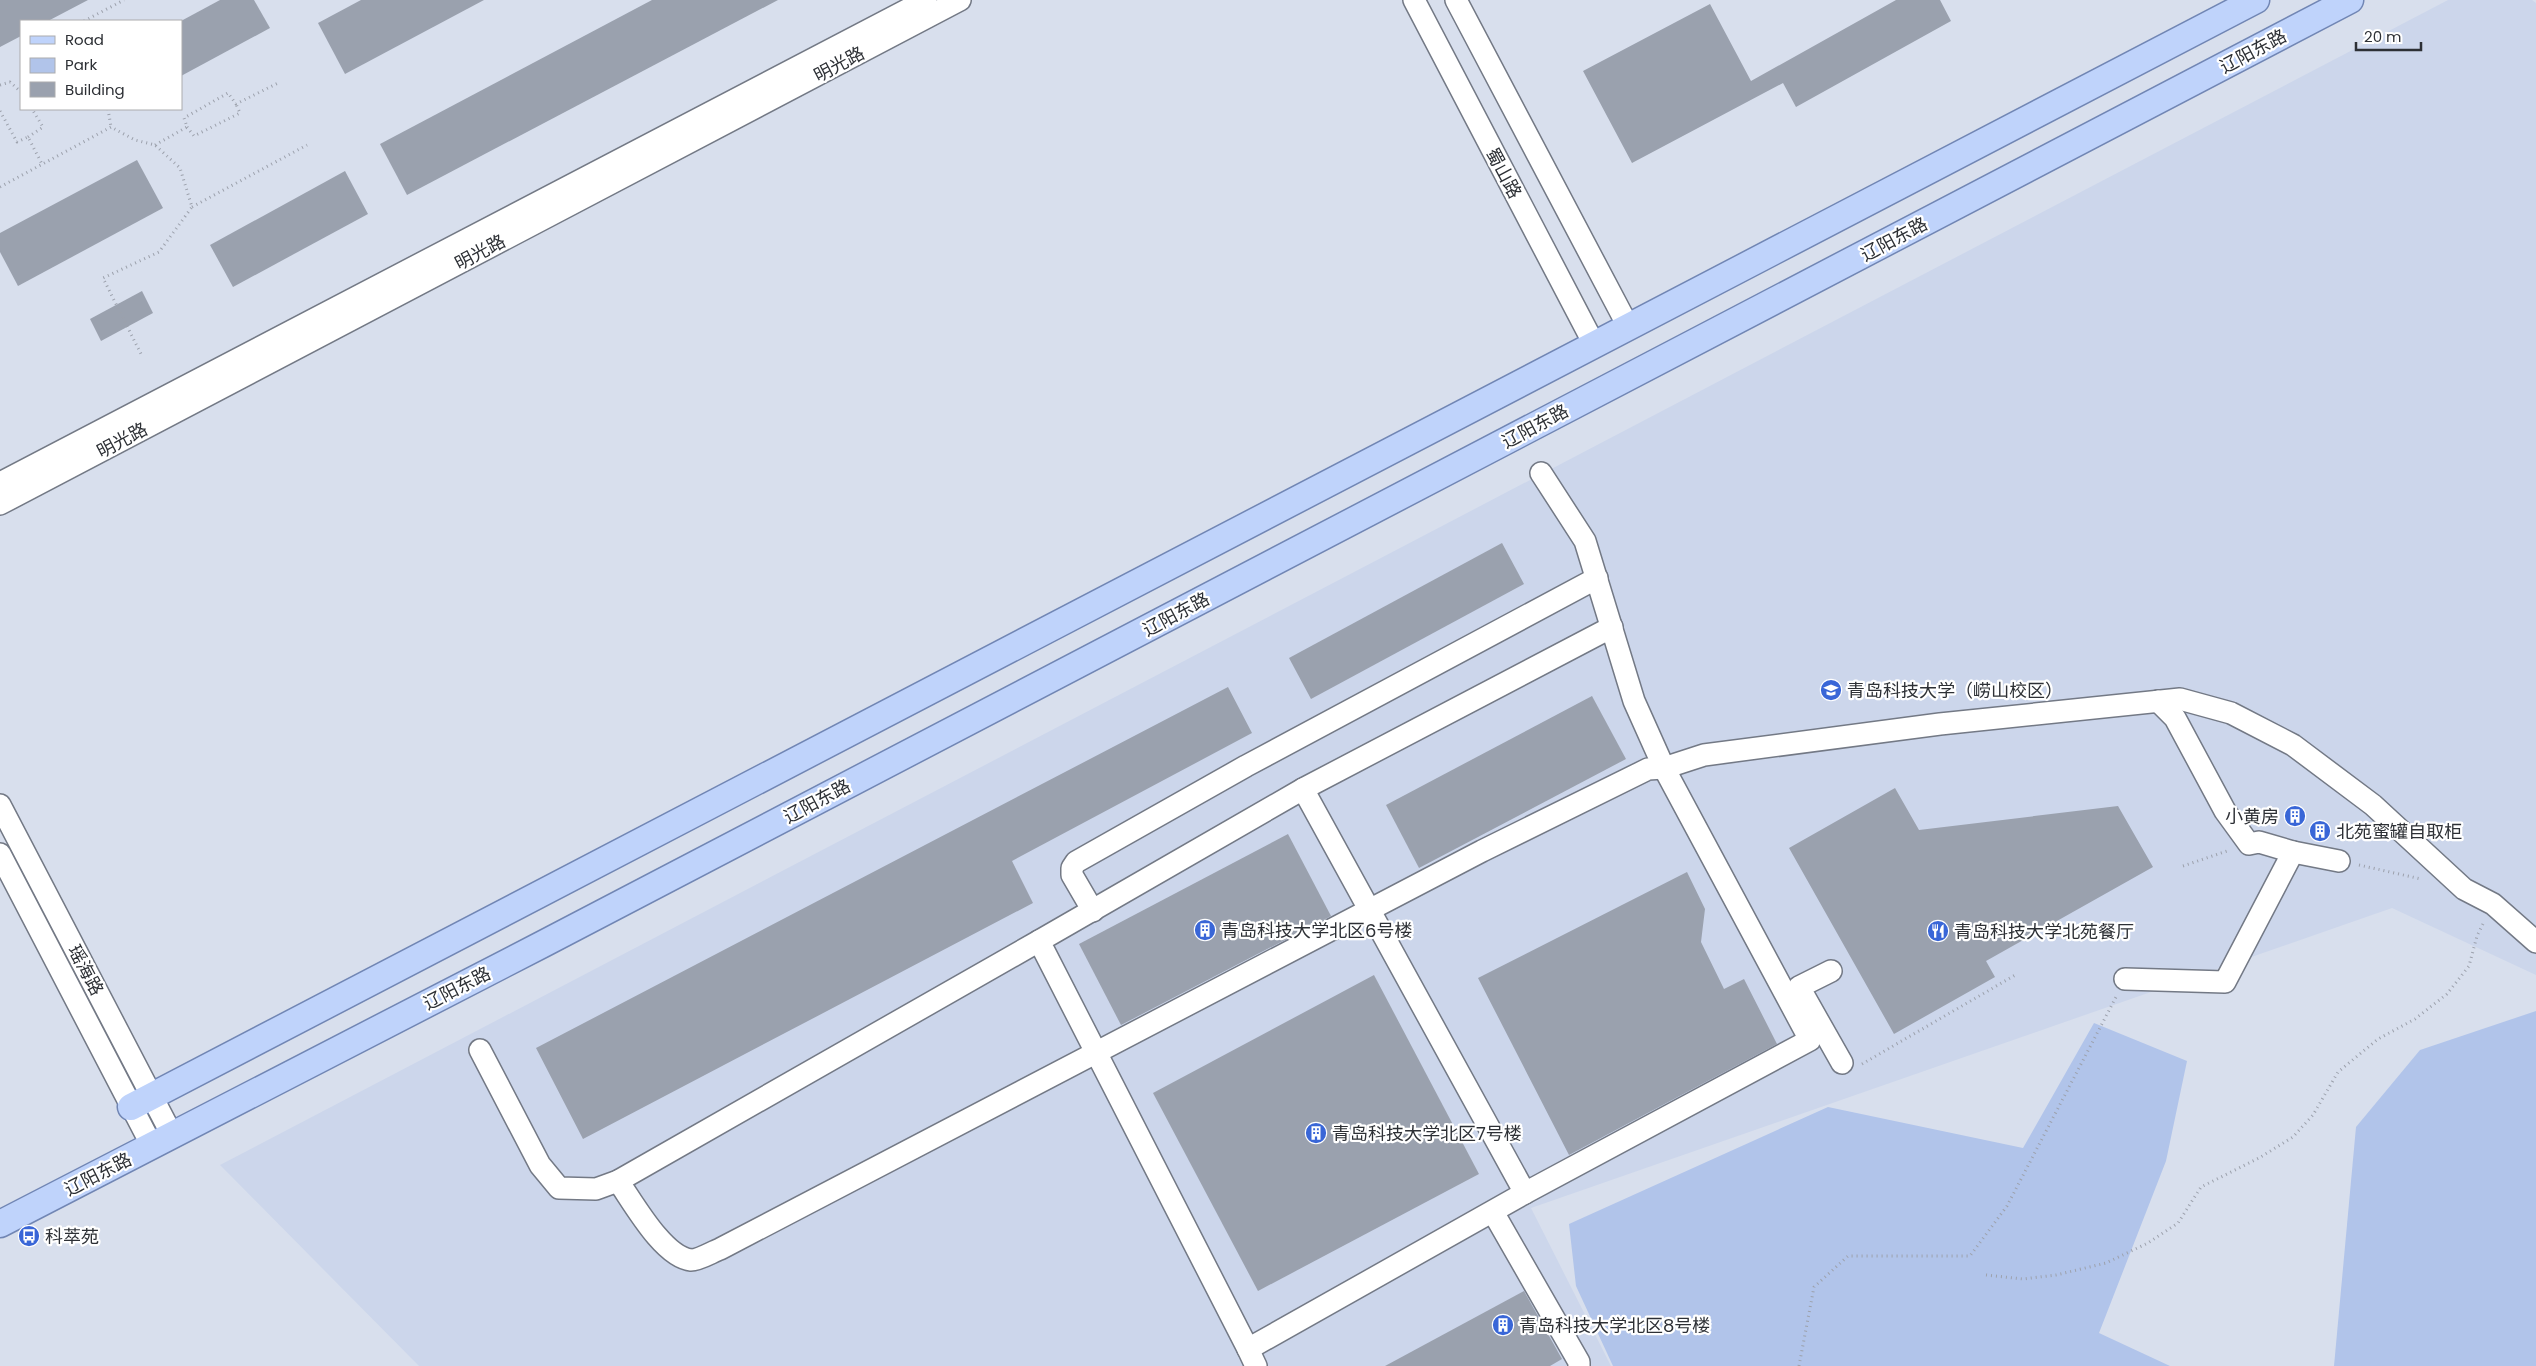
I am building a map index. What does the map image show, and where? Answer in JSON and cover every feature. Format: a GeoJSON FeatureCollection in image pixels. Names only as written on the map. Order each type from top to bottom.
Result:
{"type":"FeatureCollection","features":[{"type":"Feature","properties":{"kind":"main road"},"geometry":{"type":"LineString","coordinates":[[142,1102],[2256,0]]}},
{"type":"Feature","properties":{"kind":"main road","name":"辽阳东路"},"geometry":{"type":"LineString","coordinates":[[0,1224],[2350,0]]}},
{"type":"Feature","properties":{"kind":"street","name":"明光路"},"geometry":{"type":"LineString","coordinates":[[0,483],[926,0]]}},
{"type":"Feature","properties":{"kind":"street","name":"明光路"},"geometry":{"type":"LineString","coordinates":[[0,504],[960,0]]}},
{"type":"Feature","properties":{"kind":"street","name":"蜀山路"},"geometry":{"type":"LineString","coordinates":[[1414,0],[1594,346]]}},
{"type":"Feature","properties":{"kind":"street"},"geometry":{"type":"LineString","coordinates":[[1456,0],[1629,328]]}},
{"type":"Feature","properties":{"kind":"street"},"geometry":{"type":"LineString","coordinates":[[1039,942],[1252,1357],[1525,1193],[1810,1040],[1664,768],[1634,701],[1585,541],[1541,473]]}},
{"type":"Feature","properties":{"kind":"street"},"geometry":{"type":"LineString","coordinates":[[1093,911],[1072,874],[1072,868],[1076,862],[1246,766],[1597,578]]}},
{"type":"Feature","properties":{"kind":"street"},"geometry":{"type":"LineString","coordinates":[[480,1050],[540,1165],[559,1188],[596,1189],[618,1181],[1039,942],[1303,788],[1612,627]]}},
{"type":"Feature","properties":{"kind":"street"},"geometry":{"type":"LineString","coordinates":[[618,1181],[663,1244],[681,1257],[692,1260],[720,1250],[1482,850],[1648,769],[1664,768],[1714,754],[1940,724],[2180,699],[2231,713],[2293,745],[2372,805],[2464,889],[2493,904],[2536,942]]}},
{"type":"Feature","properties":{"kind":"street"},"geometry":{"type":"LineString","coordinates":[[2158,701],[2175,718],[2225,811],[2249,844],[2259,842],[2293,852],[2339,861]]}},
{"type":"Feature","properties":{"kind":"street"},"geometry":{"type":"LineString","coordinates":[[1303,788],[1525,1193]]}},
{"type":"Feature","properties":{"kind":"street","name":"瑶海路"},"geometry":{"type":"LineString","coordinates":[[0,805],[142,1102]]}},
{"type":"Feature","properties":{"kind":"street"},"geometry":{"type":"LineString","coordinates":[[2125,978],[2226,982],[2293,852]]}},
{"type":"Feature","properties":{"kind":"street","name":"瑶海路"},"geometry":{"type":"LineString","coordinates":[[0,854],[162,1140]]}},
{"type":"Feature","properties":{"kind":"street"},"geometry":{"type":"LineString","coordinates":[[1831,971],[1799,987],[1842,1063]]}},
{"type":"Feature","properties":{"kind":"street"},"geometry":{"type":"LineString","coordinates":[[1493,1212],[1579,1362],[1579,1366]]}},
{"type":"Feature","properties":{"kind":"path"},"geometry":{"type":"LineString","coordinates":[[86,20],[124,0]]}},
{"type":"Feature","properties":{"kind":"path"},"geometry":{"type":"LineString","coordinates":[[0,85],[10,82],[20,91]]}},
{"type":"Feature","properties":{"kind":"path"},"geometry":{"type":"LineString","coordinates":[[236,104],[278,83]]}},
{"type":"Feature","properties":{"kind":"path"},"geometry":{"type":"LineString","coordinates":[[228,93],[240,113],[194,136],[187,127],[184,118],[228,93]]}},
{"type":"Feature","properties":{"kind":"path"},"geometry":{"type":"LineString","coordinates":[[0,111],[17,142],[28,138],[43,127],[33,110]]}},
{"type":"Feature","properties":{"kind":"path"},"geometry":{"type":"LineString","coordinates":[[108,110],[111,127]]}},
{"type":"Feature","properties":{"kind":"path"},"geometry":{"type":"LineString","coordinates":[[111,127],[135,140],[154,145],[180,168],[192,207]]}},
{"type":"Feature","properties":{"kind":"path"},"geometry":{"type":"LineString","coordinates":[[0,188],[111,127]]}},
{"type":"Feature","properties":{"kind":"path"},"geometry":{"type":"LineString","coordinates":[[154,145],[187,127]]}},
{"type":"Feature","properties":{"kind":"path"},"geometry":{"type":"LineString","coordinates":[[28,138],[42,164]]}},
{"type":"Feature","properties":{"kind":"path"},"geometry":{"type":"LineString","coordinates":[[141,354],[103,278],[158,252],[192,207],[307,146]]}},
{"type":"Feature","properties":{"kind":"path"},"geometry":{"type":"LineString","coordinates":[[2183,866],[2249,844]]}},
{"type":"Feature","properties":{"kind":"path"},"geometry":{"type":"LineString","coordinates":[[2339,861],[2426,880]]}},
{"type":"Feature","properties":{"kind":"path"},"geometry":{"type":"LineString","coordinates":[[1986,1275],[2032,1278],[2056,1275],[2106,1263],[2148,1243],[2178,1223],[2201,1187],[2259,1158],[2293,1137],[2313,1115],[2338,1072],[2378,1039],[2414,1019],[2447,994],[2469,966],[2477,936],[2493,904]]}},
{"type":"Feature","properties":{"kind":"path"},"geometry":{"type":"LineString","coordinates":[[1842,1063],[1861,1064],[2017,974]]}},
{"type":"Feature","properties":{"kind":"path"},"geometry":{"type":"LineString","coordinates":[[1800,1366],[1814,1287],[1848,1256],[1970,1256],[2007,1206],[2125,978]]}},
{"type":"Feature","properties":{"kind":"shaded area","name":"青岛科技大学（崂山校区）"},"geometry":{"type":"Polygon","coordinates":[[[2448,0],[2532,0],[2536,3],[2536,975],[2392,908],[1531,1208],[1611,1366],[419,1366],[220,1165],[2448,0]]]}},
{"type":"Feature","properties":{"kind":"green space"},"geometry":{"type":"Polygon","coordinates":[[[2536,1011],[2536,1366],[2334,1366],[2356,1127],[2420,1050],[2536,1011]]]}},
{"type":"Feature","properties":{"kind":"green space"},"geometry":{"type":"Polygon","coordinates":[[[2094,1023],[2187,1061],[2166,1161],[2099,1333],[2170,1366],[1613,1366],[1576,1286],[1569,1224],[1828,1107],[2023,1148],[2094,1023]]]}},
{"type":"Feature","properties":{"kind":"building"},"geometry":{"type":"Polygon","coordinates":[[[0,0],[88,0],[50,20],[20,20],[20,37],[0,47],[0,0]]]}},
{"type":"Feature","properties":{"kind":"building"},"geometry":{"type":"Polygon","coordinates":[[[220,0],[254,0],[270,28],[182,75],[182,20],[220,0]]]}},
{"type":"Feature","properties":{"kind":"building"},"geometry":{"type":"Polygon","coordinates":[[[361,0],[484,0],[345,74],[318,23],[361,0]]]}},
{"type":"Feature","properties":{"kind":"building"},"geometry":{"type":"Polygon","coordinates":[[[652,0],[778,0],[407,195],[380,144],[652,0]]]}},
{"type":"Feature","properties":{"kind":"building"},"geometry":{"type":"Polygon","coordinates":[[[1896,0],[1940,0],[1951,21],[1796,107],[1783,83],[1632,163],[1583,71],[1710,4],[1751,81],[1896,0]]]}},
{"type":"Feature","properties":{"kind":"building"},"geometry":{"type":"Polygon","coordinates":[[[137,160],[163,208],[18,286],[0,252],[0,233],[137,160]]]}},
{"type":"Feature","properties":{"kind":"building"},"geometry":{"type":"Polygon","coordinates":[[[345,171],[368,214],[233,287],[210,245],[345,171]]]}},
{"type":"Feature","properties":{"kind":"building"},"geometry":{"type":"Polygon","coordinates":[[[142,291],[153,313],[101,341],[90,319],[142,291]]]}},
{"type":"Feature","properties":{"kind":"building"},"geometry":{"type":"Polygon","coordinates":[[[1502,543],[1524,584],[1311,699],[1289,658],[1502,543]]]}},
{"type":"Feature","properties":{"kind":"building"},"geometry":{"type":"Polygon","coordinates":[[[1228,687],[1252,733],[1012,861],[1033,903],[583,1139],[536,1048],[1228,687]]]}},
{"type":"Feature","properties":{"kind":"building"},"geometry":{"type":"Polygon","coordinates":[[[1592,696],[1626,759],[1419,868],[1386,805],[1592,696]]]}},
{"type":"Feature","properties":{"kind":"building","name":"青岛科技大学北苑餐厅"},"geometry":{"type":"Polygon","coordinates":[[[1895,788],[1919,830],[2118,806],[2153,867],[1986,961],[1995,977],[1894,1034],[1789,848],[1895,788]]]}},
{"type":"Feature","properties":{"kind":"building","name":"青岛科技大学北区6号楼"},"geometry":{"type":"Polygon","coordinates":[[[1288,834],[1331,916],[1121,1025],[1079,944],[1288,834]]]}},
{"type":"Feature","properties":{"kind":"building"},"geometry":{"type":"Polygon","coordinates":[[[1687,872],[1705,909],[1701,942],[1724,989],[1744,979],[1777,1044],[1569,1155],[1478,978],[1687,872]]]}},
{"type":"Feature","properties":{"kind":"building","name":"青岛科技大学北区7号楼"},"geometry":{"type":"Polygon","coordinates":[[[1374,975],[1479,1174],[1258,1291],[1153,1093],[1374,975]]]}},
{"type":"Feature","properties":{"kind":"building","name":"青岛科技大学北区8号楼"},"geometry":{"type":"Polygon","coordinates":[[[1524,1291],[1562,1359],[1550,1366],[1385,1366],[1524,1291]]]}},
{"type":"Feature","properties":{"kind":"place","name":"青岛科技大学（崂山校区）"},"geometry":{"type":"Point","coordinates":[1831,690]}},
{"type":"Feature","properties":{"kind":"place","name":"小黄房"},"geometry":{"type":"Point","coordinates":[2295,816]}},
{"type":"Feature","properties":{"kind":"place","name":"北苑蜜罐自取柜"},"geometry":{"type":"Point","coordinates":[2320,831]}},
{"type":"Feature","properties":{"kind":"place","name":"青岛科技大学北区6号楼"},"geometry":{"type":"Point","coordinates":[1205,930]}},
{"type":"Feature","properties":{"kind":"place","name":"青岛科技大学北苑餐厅"},"geometry":{"type":"Point","coordinates":[1938,931]}},
{"type":"Feature","properties":{"kind":"place","name":"青岛科技大学北区7号楼"},"geometry":{"type":"Point","coordinates":[1316,1133]}},
{"type":"Feature","properties":{"kind":"place","name":"科萃苑"},"geometry":{"type":"Point","coordinates":[29,1236]}},
{"type":"Feature","properties":{"kind":"place","name":"青岛科技大学北区8号楼"},"geometry":{"type":"Point","coordinates":[1503,1325]}}]}
